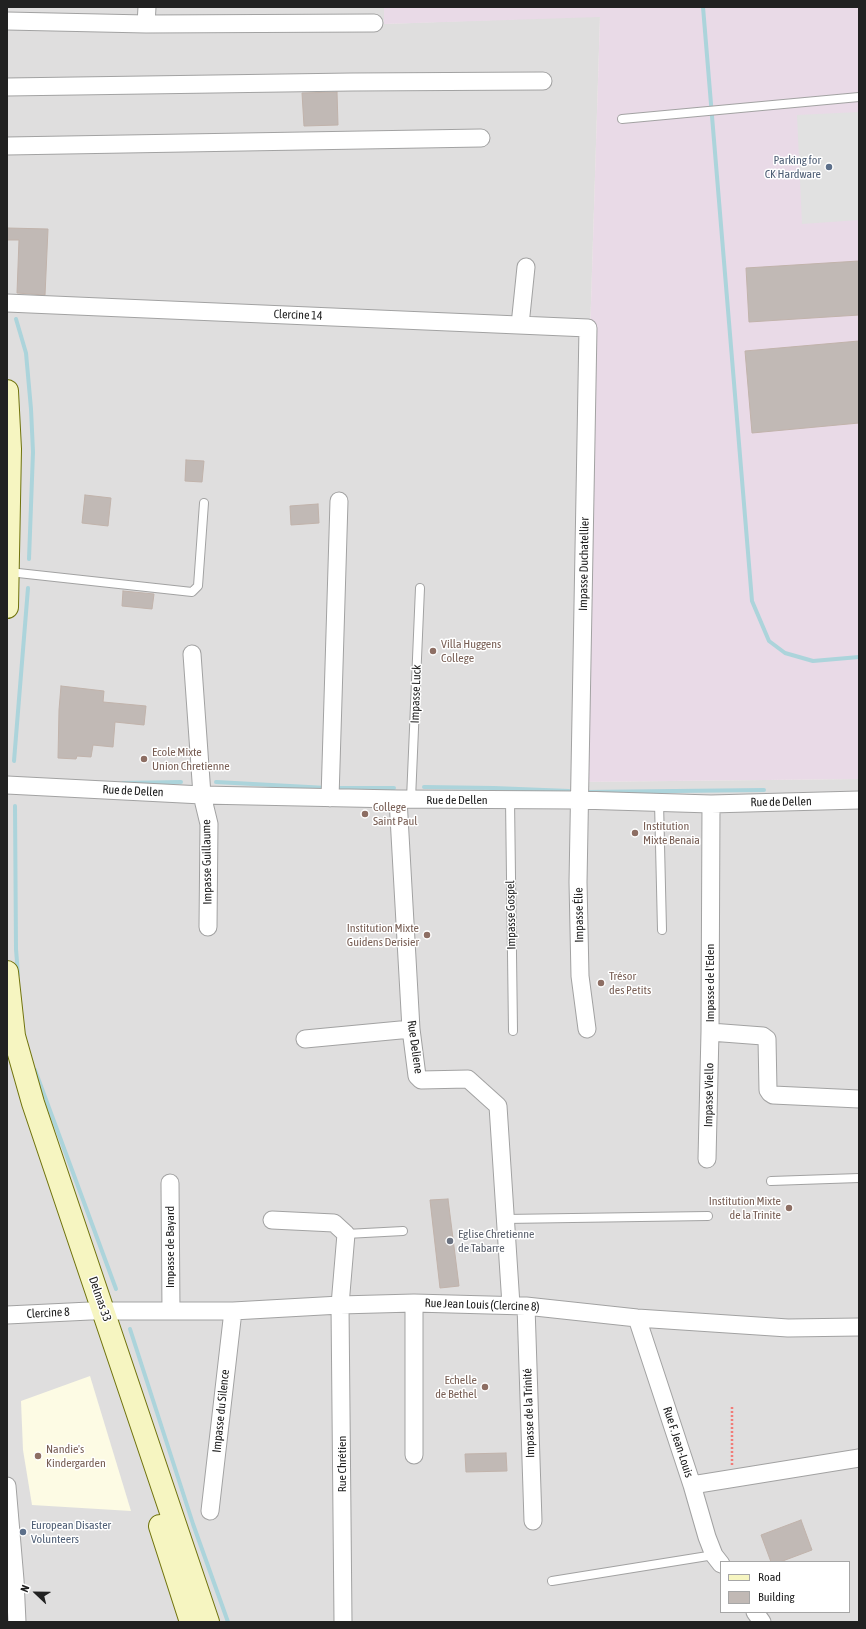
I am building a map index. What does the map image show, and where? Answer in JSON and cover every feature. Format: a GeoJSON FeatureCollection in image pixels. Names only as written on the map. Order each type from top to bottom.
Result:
{"type":"FeatureCollection","features":[{"type":"Feature","properties":{"kind":"main road"},"geometry":{"type":"LineString","coordinates":[[7,391],[10,449],[7,608]]}},
{"type":"Feature","properties":{"kind":"main road","name":"Delmas 33"},"geometry":{"type":"LineString","coordinates":[[7,972],[14,1036],[191,1622]]}},
{"type":"Feature","properties":{"kind":"main road","name":"Delmas 33"},"geometry":{"type":"LineString","coordinates":[[7,1059],[32,1144],[97,1311],[208,1622]]}},
{"type":"Feature","properties":{"kind":"street"},"geometry":{"type":"LineString","coordinates":[[7,21],[146,15],[374,23]]}},
{"type":"Feature","properties":{"kind":"street"},"geometry":{"type":"LineString","coordinates":[[7,87],[543,81]]}},
{"type":"Feature","properties":{"kind":"street"},"geometry":{"type":"LineString","coordinates":[[7,146],[482,138]]}},
{"type":"Feature","properties":{"kind":"street"},"geometry":{"type":"LineString","coordinates":[[520,325],[526,267]]}},
{"type":"Feature","properties":{"kind":"street","name":"Clercine 14"},"geometry":{"type":"LineString","coordinates":[[7,303],[588,328]]}},
{"type":"Feature","properties":{"kind":"street","name":"Impasse Duchatellier"},"geometry":{"type":"LineString","coordinates":[[579,800],[588,328]]}},
{"type":"Feature","properties":{"kind":"street"},"geometry":{"type":"LineString","coordinates":[[330,798],[339,501]]}},
{"type":"Feature","properties":{"kind":"street","name":"Impasse Guillaume"},"geometry":{"type":"LineString","coordinates":[[192,654],[202,795],[209,824],[208,927]]}},
{"type":"Feature","properties":{"kind":"street","name":"Rue de Dellen"},"geometry":{"type":"LineString","coordinates":[[7,785],[202,795],[330,798],[579,800],[711,804],[859,800]]}},
{"type":"Feature","properties":{"kind":"street","name":"Rue Deliene"},"geometry":{"type":"LineString","coordinates":[[405,799],[411,1029],[419,1079],[468,1079],[498,1106],[505,1219],[518,1305]]}},
{"type":"Feature","properties":{"kind":"street","name":"Impasse Élie"},"geometry":{"type":"LineString","coordinates":[[579,800],[578,882],[580,976],[587,1029]]}},
{"type":"Feature","properties":{"kind":"street","name":"Impasse de l'Eden"},"geometry":{"type":"LineString","coordinates":[[711,804],[710,1032],[764,1036],[767,1039],[768,1090],[774,1095],[859,1099]]}},
{"type":"Feature","properties":{"kind":"street"},"geometry":{"type":"LineString","coordinates":[[305,1039],[411,1029]]}},
{"type":"Feature","properties":{"kind":"street","name":"Impasse Viello"},"geometry":{"type":"LineString","coordinates":[[707,1159],[710,1032]]}},
{"type":"Feature","properties":{"kind":"street","name":"Impasse de Bayard"},"geometry":{"type":"LineString","coordinates":[[170,1183],[171,1311]]}},
{"type":"Feature","properties":{"kind":"street"},"geometry":{"type":"LineString","coordinates":[[272,1220],[334,1223],[346,1234]]}},
{"type":"Feature","properties":{"kind":"street","name":"Rue Chrétien"},"geometry":{"type":"LineString","coordinates":[[343,1622],[340,1305],[346,1234]]}},
{"type":"Feature","properties":{"kind":"street"},"geometry":{"type":"LineString","coordinates":[[414,1303],[414,1455]]}},
{"type":"Feature","properties":{"kind":"street","name":"Rue Jean Louis (Clercine 8)"},"geometry":{"type":"LineString","coordinates":[[97,1311],[233,1311],[340,1305],[414,1303],[518,1305],[637,1318],[788,1328],[859,1327]]}},
{"type":"Feature","properties":{"kind":"street","name":"Impasse de la Trinité"},"geometry":{"type":"LineString","coordinates":[[518,1305],[533,1521]]}},
{"type":"Feature","properties":{"kind":"street","name":"Clercine 8"},"geometry":{"type":"LineString","coordinates":[[7,1315],[97,1311]]}},
{"type":"Feature","properties":{"kind":"street","name":"Impasse du Silence"},"geometry":{"type":"LineString","coordinates":[[210,1511],[233,1311]]}},
{"type":"Feature","properties":{"kind":"street","name":"Rue F. Jean-Louis"},"geometry":{"type":"LineString","coordinates":[[637,1318],[692,1485],[707,1537],[718,1560]]}},
{"type":"Feature","properties":{"kind":"street"},"geometry":{"type":"LineString","coordinates":[[692,1485],[732,1477],[859,1458]]}},
{"type":"Feature","properties":{"kind":"street"},"geometry":{"type":"LineString","coordinates":[[7,1486],[17,1622]]}},
{"type":"Feature","properties":{"kind":"street"},"geometry":{"type":"LineString","coordinates":[[756,1613],[762,1622]]}},
{"type":"Feature","properties":{"kind":"lane"},"geometry":{"type":"LineString","coordinates":[[622,119],[859,97]]}},
{"type":"Feature","properties":{"kind":"lane"},"geometry":{"type":"LineString","coordinates":[[8,572],[192,592],[198,586],[204,503]]}},
{"type":"Feature","properties":{"kind":"lane","name":"Impasse Luck"},"geometry":{"type":"LineString","coordinates":[[405,799],[420,588]]}},
{"type":"Feature","properties":{"kind":"lane","name":"Impasse Gospel"},"geometry":{"type":"LineString","coordinates":[[510,800],[513,1031]]}},
{"type":"Feature","properties":{"kind":"lane"},"geometry":{"type":"LineString","coordinates":[[659,802],[662,930]]}},
{"type":"Feature","properties":{"kind":"lane"},"geometry":{"type":"LineString","coordinates":[[771,1181],[859,1178]]}},
{"type":"Feature","properties":{"kind":"lane"},"geometry":{"type":"LineString","coordinates":[[505,1219],[708,1216]]}},
{"type":"Feature","properties":{"kind":"lane"},"geometry":{"type":"LineString","coordinates":[[346,1234],[403,1231]]}},
{"type":"Feature","properties":{"kind":"lane"},"geometry":{"type":"LineString","coordinates":[[552,1581],[718,1560]]}},
{"type":"Feature","properties":{"kind":"path"},"geometry":{"type":"LineString","coordinates":[[732,1406],[732,1477]]}},
{"type":"Feature","properties":{"kind":"shaded area"},"geometry":{"type":"Polygon","coordinates":[[[7,7],[384,7],[384,24],[600,16],[576,782],[859,779],[859,1622],[7,1622],[7,7]]]}},
{"type":"Feature","properties":{"kind":"shaded area"},"geometry":{"type":"Polygon","coordinates":[[[384,7],[859,7],[859,779],[576,782],[600,17],[384,24],[384,7]]]}},
{"type":"Feature","properties":{"kind":"shaded area","name":"Parking for CK Hardware"},"geometry":{"type":"Polygon","coordinates":[[[859,112],[859,220],[802,224],[797,115],[859,112]]]}},
{"type":"Feature","properties":{"kind":"shaded area"},"geometry":{"type":"Polygon","coordinates":[[[90,1376],[131,1511],[32,1505],[23,1450],[21,1401],[90,1376]]]}},
{"type":"Feature","properties":{"kind":"building"},"geometry":{"type":"Polygon","coordinates":[[[337,92],[338,125],[304,126],[302,93],[337,92]]]}},
{"type":"Feature","properties":{"kind":"building"},"geometry":{"type":"Polygon","coordinates":[[[7,228],[48,229],[45,295],[17,293],[19,240],[7,240],[7,228]]]}},
{"type":"Feature","properties":{"kind":"building"},"geometry":{"type":"Polygon","coordinates":[[[859,261],[859,315],[749,322],[746,268],[859,261]]]}},
{"type":"Feature","properties":{"kind":"building"},"geometry":{"type":"Polygon","coordinates":[[[859,341],[859,423],[752,433],[745,351],[859,341]]]}},
{"type":"Feature","properties":{"kind":"building"},"geometry":{"type":"Polygon","coordinates":[[[186,460],[204,461],[202,482],[185,481],[186,460]]]}},
{"type":"Feature","properties":{"kind":"building"},"geometry":{"type":"Polygon","coordinates":[[[85,495],[111,498],[108,526],[82,523],[85,495]]]}},
{"type":"Feature","properties":{"kind":"building"},"geometry":{"type":"Polygon","coordinates":[[[318,504],[319,523],[291,525],[290,506],[318,504]]]}},
{"type":"Feature","properties":{"kind":"building"},"geometry":{"type":"Polygon","coordinates":[[[123,591],[154,594],[152,609],[122,606],[123,591]]]}},
{"type":"Feature","properties":{"kind":"building"},"geometry":{"type":"Polygon","coordinates":[[[61,686],[104,691],[103,702],[146,706],[144,725],[115,722],[113,747],[93,745],[91,757],[77,756],[76,759],[58,758],[61,686]]]}},
{"type":"Feature","properties":{"kind":"building"},"geometry":{"type":"Polygon","coordinates":[[[448,1199],[459,1286],[440,1288],[430,1200],[448,1199]]]}},
{"type":"Feature","properties":{"kind":"building"},"geometry":{"type":"Polygon","coordinates":[[[506,1453],[507,1471],[466,1472],[465,1454],[506,1453]]]}},
{"type":"Feature","properties":{"kind":"building"},"geometry":{"type":"Polygon","coordinates":[[[801,1520],[812,1550],[783,1561],[771,1561],[761,1535],[801,1520]]]}},
{"type":"Feature","properties":{"kind":"waterway"},"geometry":{"type":"LineString","coordinates":[[703,7],[752,601],[769,641],[785,653],[813,661],[859,657]]}},
{"type":"Feature","properties":{"kind":"waterway"},"geometry":{"type":"LineString","coordinates":[[16,319],[26,353],[31,409],[33,452],[29,559]]}},
{"type":"Feature","properties":{"kind":"waterway"},"geometry":{"type":"LineString","coordinates":[[14,761],[28,588]]}},
{"type":"Feature","properties":{"kind":"waterway"},"geometry":{"type":"LineString","coordinates":[[123,783],[181,782]]}},
{"type":"Feature","properties":{"kind":"waterway"},"geometry":{"type":"LineString","coordinates":[[216,782],[327,788]]}},
{"type":"Feature","properties":{"kind":"waterway"},"geometry":{"type":"LineString","coordinates":[[424,787],[569,791]]}},
{"type":"Feature","properties":{"kind":"waterway"},"geometry":{"type":"LineString","coordinates":[[334,788],[394,788]]}},
{"type":"Feature","properties":{"kind":"waterway"},"geometry":{"type":"LineString","coordinates":[[586,792],[764,790]]}},
{"type":"Feature","properties":{"kind":"waterway"},"geometry":{"type":"LineString","coordinates":[[15,806],[16,949],[18,975]]}},
{"type":"Feature","properties":{"kind":"waterway"},"geometry":{"type":"LineString","coordinates":[[35,1070],[116,1289]]}},
{"type":"Feature","properties":{"kind":"waterway"},"geometry":{"type":"LineString","coordinates":[[130,1329],[193,1524],[228,1622]]}},
{"type":"Feature","properties":{"kind":"place","name":"Parking for CK Hardware"},"geometry":{"type":"Point","coordinates":[829,167]}},
{"type":"Feature","properties":{"kind":"place","name":"Villa Huggens College"},"geometry":{"type":"Point","coordinates":[433,651]}},
{"type":"Feature","properties":{"kind":"place","name":"Ecole Mixte Union Chretienne"},"geometry":{"type":"Point","coordinates":[144,759]}},
{"type":"Feature","properties":{"kind":"place","name":"College Saint Paul"},"geometry":{"type":"Point","coordinates":[365,814]}},
{"type":"Feature","properties":{"kind":"place","name":"Institution Mixte Benaia"},"geometry":{"type":"Point","coordinates":[635,833]}},
{"type":"Feature","properties":{"kind":"place","name":"Institution Mixte Guidens Derisier"},"geometry":{"type":"Point","coordinates":[427,935]}},
{"type":"Feature","properties":{"kind":"place","name":"Trésor des Petits"},"geometry":{"type":"Point","coordinates":[601,983]}},
{"type":"Feature","properties":{"kind":"place","name":"Institution Mixte de la Trinite"},"geometry":{"type":"Point","coordinates":[789,1208]}},
{"type":"Feature","properties":{"kind":"place","name":"Eglise Chretienne de Tabarre"},"geometry":{"type":"Point","coordinates":[450,1241]}},
{"type":"Feature","properties":{"kind":"place","name":"Echelle de Bethel"},"geometry":{"type":"Point","coordinates":[485,1387]}},
{"type":"Feature","properties":{"kind":"place","name":"Nandie's Kindergarden"},"geometry":{"type":"Point","coordinates":[38,1456]}},
{"type":"Feature","properties":{"kind":"place","name":"European Disaster Volunteers"},"geometry":{"type":"Point","coordinates":[23,1532]}}]}
